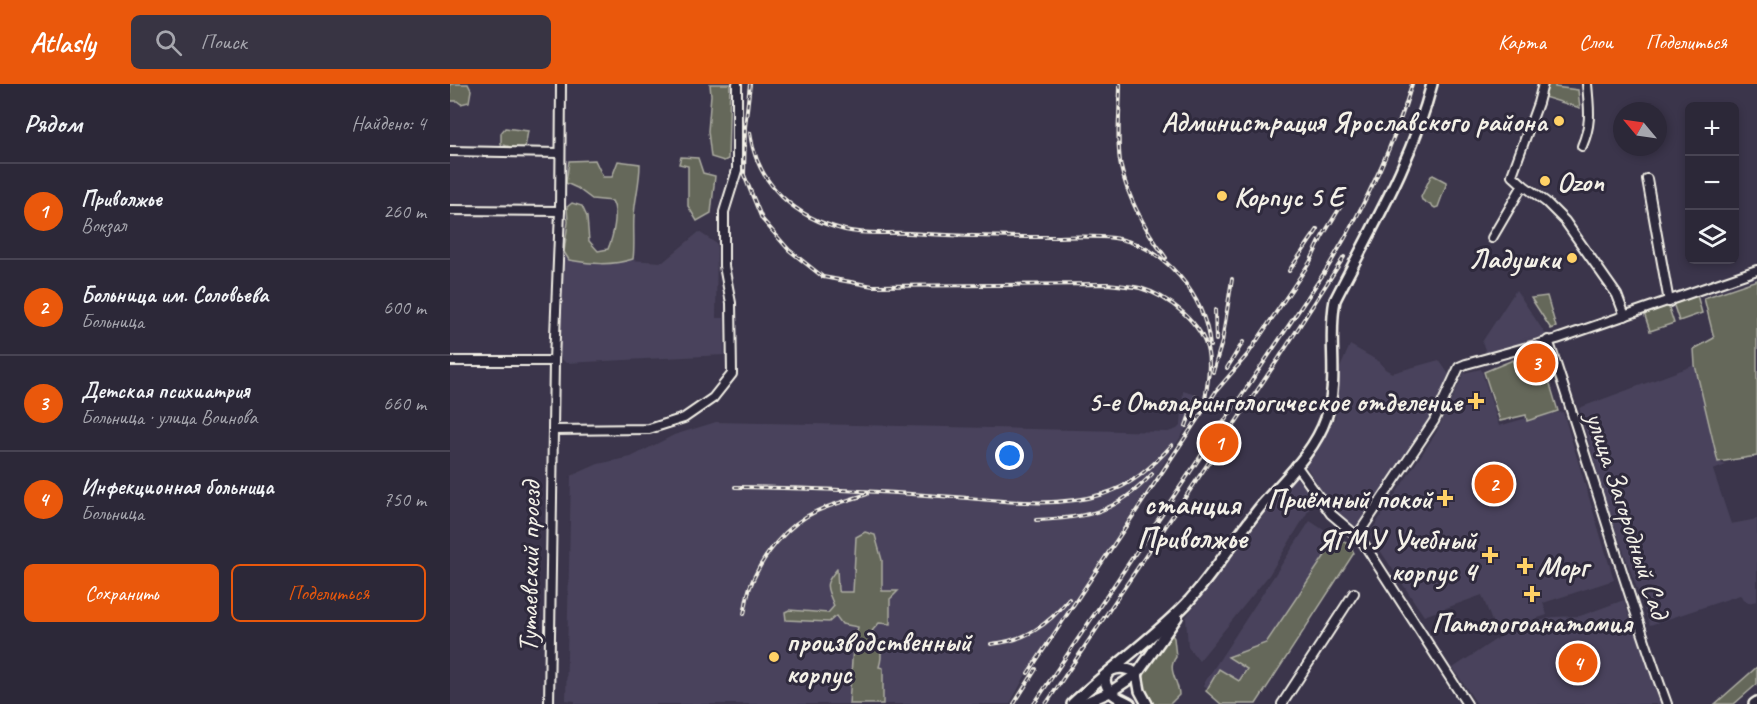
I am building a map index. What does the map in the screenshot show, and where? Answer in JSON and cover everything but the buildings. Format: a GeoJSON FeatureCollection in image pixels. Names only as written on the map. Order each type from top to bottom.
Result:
{"type":"FeatureCollection","features":[{"type":"Feature","properties":{"kind":"main road"},"geometry":{"type":"LineString","coordinates":[[1082,704],[1110,692],[1137,674],[1185,605],[1320,434],[1332,395],[1332,315],[1335,300],[1400,176],[1418,130],[1432,84]]}},
{"type":"Feature","properties":{"kind":"main road"},"geometry":{"type":"LineString","coordinates":[[1072,704],[1185,605]]}},
{"type":"Feature","properties":{"kind":"main road"},"geometry":{"type":"LineString","coordinates":[[1130,704],[1110,692],[1106,681],[1112,670],[1116,668],[1126,668],[1137,674]]}},
{"type":"Feature","properties":{"kind":"main road"},"geometry":{"type":"LineString","coordinates":[[1137,674],[1140,691],[1147,704]]}},
{"type":"Feature","properties":{"kind":"street","name":"Тутаевский проезд"},"geometry":{"type":"LineString","coordinates":[[549,704],[561,84]]}},
{"type":"Feature","properties":{"kind":"street"},"geometry":{"type":"LineString","coordinates":[[553,430],[649,429],[684,418],[713,398],[732,374],[731,303],[724,266],[724,212],[737,170],[737,84]]}},
{"type":"Feature","properties":{"kind":"street"},"geometry":{"type":"LineString","coordinates":[[1543,84],[1512,175],[1546,202],[1565,221],[1617,295],[1624,316]]}},
{"type":"Feature","properties":{"kind":"street"},"geometry":{"type":"LineString","coordinates":[[1582,146],[1588,132],[1587,84]]}},
{"type":"Feature","properties":{"kind":"street"},"geometry":{"type":"LineString","coordinates":[[450,151],[560,153]]}},
{"type":"Feature","properties":{"kind":"street"},"geometry":{"type":"LineString","coordinates":[[1647,179],[1669,302]]}},
{"type":"Feature","properties":{"kind":"street"},"geometry":{"type":"LineString","coordinates":[[1492,238],[1522,185]]}},
{"type":"Feature","properties":{"kind":"street"},"geometry":{"type":"LineString","coordinates":[[450,210],[560,212]]}},
{"type":"Feature","properties":{"kind":"street"},"geometry":{"type":"LineString","coordinates":[[1358,536],[1434,421],[1459,367],[1557,339],[1757,270]]}},
{"type":"Feature","properties":{"kind":"street","name":"улица Загородный Сад"},"geometry":{"type":"LineString","coordinates":[[1548,340],[1638,623],[1667,704]]}},
{"type":"Feature","properties":{"kind":"street"},"geometry":{"type":"LineString","coordinates":[[450,361],[554,361]]}},
{"type":"Feature","properties":{"kind":"street"},"geometry":{"type":"LineString","coordinates":[[1296,465],[1331,514],[1358,536],[1364,544],[1467,704]]}},
{"type":"Feature","properties":{"kind":"street"},"geometry":{"type":"LineString","coordinates":[[1282,704],[1354,593]]}},
{"type":"Feature","properties":{"kind":"shaded area"},"geometry":{"type":"Polygon","coordinates":[[[699,232],[717,244],[716,318],[724,318],[724,355],[566,363],[552,350],[554,256],[663,262],[699,232]]]}},
{"type":"Feature","properties":{"kind":"shaded area"},"geometry":{"type":"Polygon","coordinates":[[[1516,290],[1546,335],[1544,339],[1487,355],[1482,342],[1516,290]]]}},
{"type":"Feature","properties":{"kind":"shaded area"},"geometry":{"type":"Polygon","coordinates":[[[1350,345],[1380,362],[1392,373],[1439,360],[1452,379],[1432,419],[1358,530],[1336,514],[1305,464],[1335,418],[1340,368],[1350,345]]]}},
{"type":"Feature","properties":{"kind":"shaded area"},"geometry":{"type":"Polygon","coordinates":[[[1695,365],[1718,462],[1726,465],[1713,470],[1731,524],[1757,519],[1757,601],[1748,603],[1740,595],[1650,625],[1608,508],[1579,408],[1695,365]]]}},
{"type":"Feature","properties":{"kind":"shaded area"},"geometry":{"type":"Polygon","coordinates":[[[1481,369],[1499,426],[1563,412],[1614,580],[1543,603],[1547,615],[1496,632],[1482,595],[1424,616],[1369,534],[1436,433],[1464,373],[1481,369]]]}},
{"type":"Feature","properties":{"kind":"shaded area"},"geometry":{"type":"Polygon","coordinates":[[[1183,391],[1199,396],[1196,413],[1034,666],[1031,665],[1010,704],[575,704],[575,701],[566,700],[571,476],[598,464],[631,457],[674,435],[716,422],[1168,432],[1181,425],[1183,391]]]}},
{"type":"Feature","properties":{"kind":"shaded area"},"geometry":{"type":"Polygon","coordinates":[[[1294,475],[1315,500],[1269,575],[1199,661],[1188,647],[1186,617],[1294,475]]]}},
{"type":"Feature","properties":{"kind":"shaded area"},"geometry":{"type":"Polygon","coordinates":[[[1310,521],[1342,542],[1233,704],[1203,685],[1310,521]]]}},
{"type":"Feature","properties":{"kind":"shaded area"},"geometry":{"type":"Polygon","coordinates":[[[1624,600],[1632,632],[1636,633],[1662,704],[1477,704],[1453,668],[1510,630],[1553,617],[1580,616],[1624,600]]]}},
{"type":"Feature","properties":{"kind":"green space"},"geometry":{"type":"Polygon","coordinates":[[[450,84],[468,84],[471,90],[469,102],[461,104],[457,101],[450,101],[450,84]]]}},
{"type":"Feature","properties":{"kind":"green space"},"geometry":{"type":"Polygon","coordinates":[[[710,84],[730,84],[728,159],[724,161],[711,157],[708,131],[710,84]]]}},
{"type":"Feature","properties":{"kind":"green space"},"geometry":{"type":"Polygon","coordinates":[[[1547,84],[1578,90],[1580,108],[1544,97],[1547,84]]]}},
{"type":"Feature","properties":{"kind":"green space"},"geometry":{"type":"Polygon","coordinates":[[[505,128],[528,131],[525,148],[513,148],[501,144],[501,133],[505,128]]]}},
{"type":"Feature","properties":{"kind":"green space"},"geometry":{"type":"Polygon","coordinates":[[[681,157],[698,158],[703,173],[715,176],[711,213],[697,221],[688,206],[688,166],[679,164],[681,157]]]}},
{"type":"Feature","properties":{"kind":"green space"},"geometry":{"type":"Polygon","coordinates":[[[595,160],[603,177],[612,177],[618,161],[640,164],[634,216],[633,259],[601,264],[586,263],[569,260],[564,252],[568,222],[567,207],[572,203],[582,206],[587,217],[589,241],[598,251],[608,249],[610,244],[615,218],[612,201],[592,199],[566,183],[569,161],[595,160]]]}},
{"type":"Feature","properties":{"kind":"green space"},"geometry":{"type":"Polygon","coordinates":[[[1433,175],[1446,182],[1438,207],[1435,208],[1421,197],[1433,175]]]}},
{"type":"Feature","properties":{"kind":"green space"},"geometry":{"type":"Polygon","coordinates":[[[1757,280],[1757,456],[1718,462],[1695,365],[1694,349],[1714,338],[1704,298],[1757,280]]]}},
{"type":"Feature","properties":{"kind":"green space"},"geometry":{"type":"Polygon","coordinates":[[[1697,295],[1702,313],[1679,321],[1673,303],[1697,295]]]}},
{"type":"Feature","properties":{"kind":"green space"},"geometry":{"type":"Polygon","coordinates":[[[1547,296],[1556,327],[1551,329],[1531,298],[1547,296]]]}},
{"type":"Feature","properties":{"kind":"green space"},"geometry":{"type":"Polygon","coordinates":[[[1668,305],[1674,323],[1650,331],[1644,313],[1668,305]]]}},
{"type":"Feature","properties":{"kind":"green space"},"geometry":{"type":"Polygon","coordinates":[[[1513,360],[1522,379],[1547,374],[1558,411],[1527,421],[1526,415],[1500,421],[1484,372],[1513,360]]]}},
{"type":"Feature","properties":{"kind":"green space"},"geometry":{"type":"Polygon","coordinates":[[[865,532],[875,535],[882,560],[882,591],[898,591],[890,599],[890,624],[879,623],[872,631],[880,648],[879,667],[883,668],[883,704],[849,704],[854,632],[857,632],[858,627],[842,624],[836,616],[829,622],[786,620],[785,612],[789,610],[828,613],[834,606],[827,587],[837,569],[838,590],[853,592],[856,537],[865,532]]]}},
{"type":"Feature","properties":{"kind":"green space"},"geometry":{"type":"Polygon","coordinates":[[[1336,539],[1349,544],[1354,553],[1256,704],[1221,704],[1206,691],[1219,669],[1239,681],[1247,669],[1228,657],[1266,643],[1336,539]]]}},
{"type":"Feature","properties":{"kind":"green space"},"geometry":{"type":"Polygon","coordinates":[[[1172,635],[1176,657],[1172,666],[1179,695],[1170,704],[1153,704],[1144,690],[1144,675],[1156,654],[1172,635]]]}},
{"type":"Feature","properties":{"kind":"green space"},"geometry":{"type":"Polygon","coordinates":[[[1757,667],[1757,684],[1734,704],[1715,704],[1757,667]]]}},
{"type":"Feature","properties":{"kind":"railway"},"geometry":{"type":"LineString","coordinates":[[750,84],[745,127],[744,175],[762,219],[789,250],[823,277],[873,286],[1107,284],[1140,288],[1173,304],[1192,321],[1199,331],[1205,342],[1209,359],[1205,400]]}},
{"type":"Feature","properties":{"kind":"railway"},"geometry":{"type":"LineString","coordinates":[[1120,84],[1119,148],[1124,179],[1139,215],[1166,258]]}},
{"type":"Feature","properties":{"kind":"railway"},"geometry":{"type":"LineString","coordinates":[[1034,704],[1328,267],[1376,178],[1396,132],[1412,84]]}},
{"type":"Feature","properties":{"kind":"railway"},"geometry":{"type":"LineString","coordinates":[[750,133],[754,152],[770,183],[795,208],[827,225],[853,232],[869,233],[1097,237],[1114,238],[1133,243],[1150,251],[1180,276],[1200,309],[1207,327],[1210,346]]}},
{"type":"Feature","properties":{"kind":"railway"},"geometry":{"type":"LineString","coordinates":[[1028,673],[1217,390],[1248,354],[1310,262],[1341,206]]}},
{"type":"Feature","properties":{"kind":"railway"},"geometry":{"type":"LineString","coordinates":[[1289,271],[1318,229]]}},
{"type":"Feature","properties":{"kind":"railway"},"geometry":{"type":"LineString","coordinates":[[1046,704],[1279,358],[1344,257]]}},
{"type":"Feature","properties":{"kind":"railway"},"geometry":{"type":"LineString","coordinates":[[1213,372],[1222,342],[1232,279]]}},
{"type":"Feature","properties":{"kind":"railway"},"geometry":{"type":"LineString","coordinates":[[1215,310],[1216,340]]}},
{"type":"Feature","properties":{"kind":"railway"},"geometry":{"type":"LineString","coordinates":[[1227,368],[1243,342]]}},
{"type":"Feature","properties":{"kind":"railway"},"geometry":{"type":"LineString","coordinates":[[1186,426],[1196,397]]}},
{"type":"Feature","properties":{"kind":"railway"},"geometry":{"type":"LineString","coordinates":[[735,487],[863,491],[1022,502],[1063,501],[1083,499],[1123,486],[1149,468],[1172,445]]}},
{"type":"Feature","properties":{"kind":"railway"},"geometry":{"type":"LineString","coordinates":[[1036,520],[1086,515],[1100,511],[1126,497],[1152,474]]}},
{"type":"Feature","properties":{"kind":"railway"},"geometry":{"type":"LineString","coordinates":[[744,614],[755,575],[777,542],[786,533],[817,511],[867,494]]}},
{"type":"Feature","properties":{"kind":"railway"},"geometry":{"type":"LineString","coordinates":[[991,644],[1015,639],[1035,630],[1053,617],[1069,599]]}},
{"type":"Feature","properties":{"kind":"railway"},"geometry":{"type":"LineString","coordinates":[[1014,704],[1036,669]]}},
{"type":"Feature","properties":{"kind":"place","name":"Администрация Ярославского района"},"geometry":{"type":"Point","coordinates":[1559,121]}},
{"type":"Feature","properties":{"kind":"place","name":"Ozon"},"geometry":{"type":"Point","coordinates":[1545,181]}},
{"type":"Feature","properties":{"kind":"place","name":"Корпус 5 E"},"geometry":{"type":"Point","coordinates":[1222,196]}},
{"type":"Feature","properties":{"kind":"place","name":"Ладушки"},"geometry":{"type":"Point","coordinates":[1572,258]}},
{"type":"Feature","properties":{"kind":"place","name":"Детская психиатрия"},"geometry":{"type":"Point","coordinates":[1536,363]}},
{"type":"Feature","properties":{"kind":"place","name":"5-е Отоларингологическое отделение"},"geometry":{"type":"Point","coordinates":[1476,401]}},
{"type":"Feature","properties":{"kind":"place","name":"Приволжье"},"geometry":{"type":"Point","coordinates":[1219,443]}},
{"type":"Feature","properties":{"kind":"place","name":"Больница им. Соловьева"},"geometry":{"type":"Point","coordinates":[1494,484]}},
{"type":"Feature","properties":{"kind":"place","name":"Приёмный покой"},"geometry":{"type":"Point","coordinates":[1445,498]}},
{"type":"Feature","properties":{"kind":"place","name":"ЯГМУ Учебный корпус 4"},"geometry":{"type":"Point","coordinates":[1490,555]}},
{"type":"Feature","properties":{"kind":"place","name":"Морг"},"geometry":{"type":"Point","coordinates":[1525,566]}},
{"type":"Feature","properties":{"kind":"place","name":"Патологоанатомия"},"geometry":{"type":"Point","coordinates":[1532,594]}},
{"type":"Feature","properties":{"kind":"place","name":"производственный корпус"},"geometry":{"type":"Point","coordinates":[774,657]}},
{"type":"Feature","properties":{"kind":"place","name":"Инфекционная больница"},"geometry":{"type":"Point","coordinates":[1578,663]}},
{"type":"Feature","properties":{"kind":"district","name":"станция Приволжье"},"geometry":{"type":"Point","coordinates":[1192,521]}}]}
